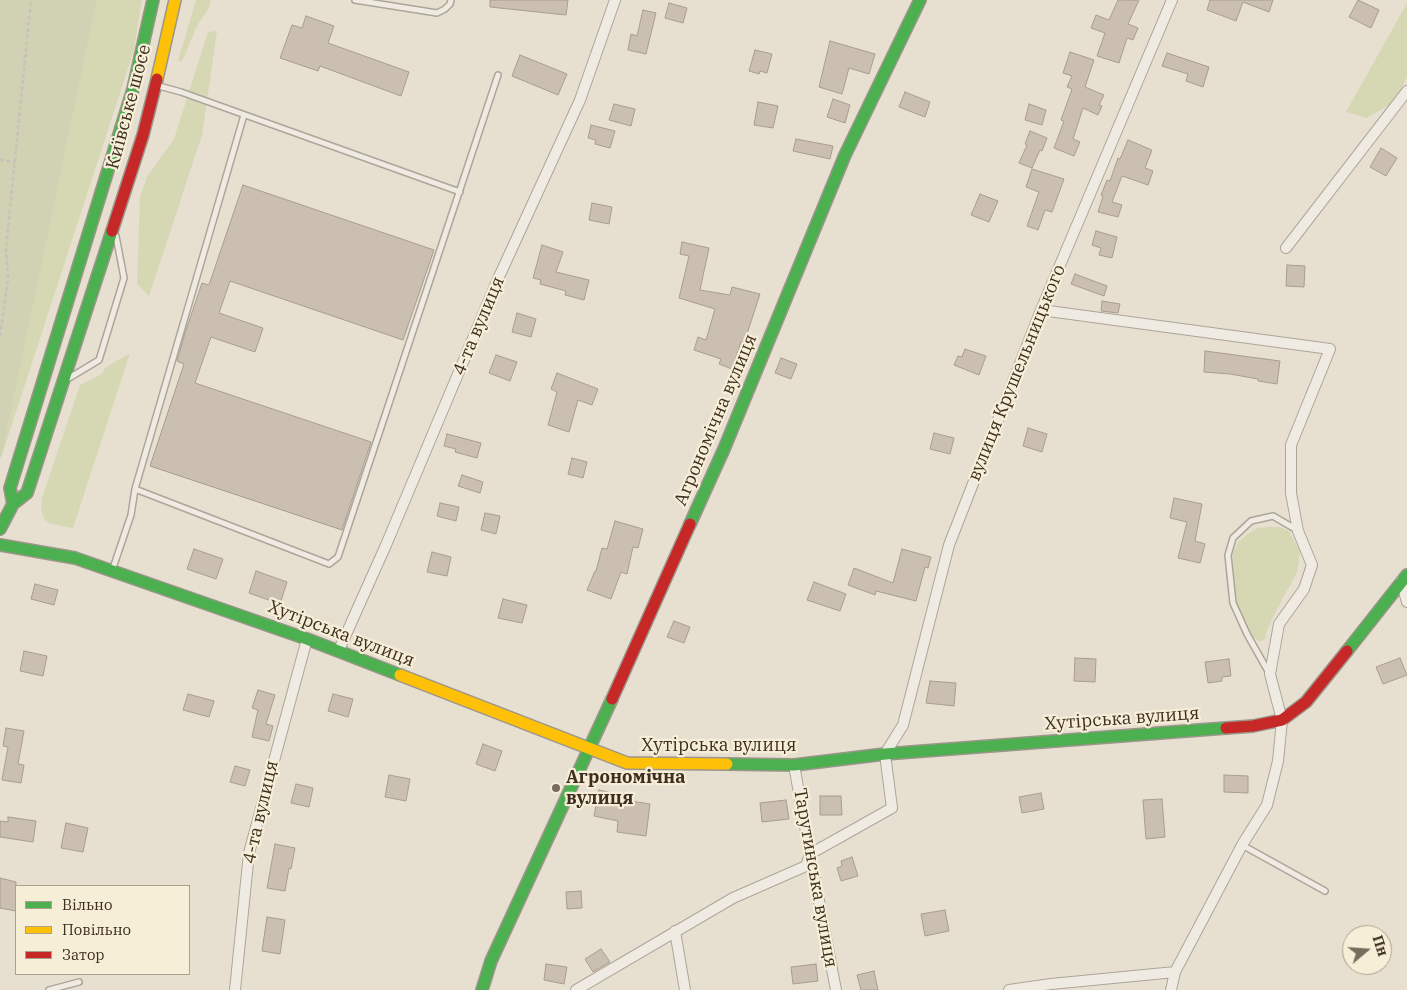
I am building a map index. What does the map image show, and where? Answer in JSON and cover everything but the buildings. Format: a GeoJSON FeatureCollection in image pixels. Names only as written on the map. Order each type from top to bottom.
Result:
{"type":"FeatureCollection","features":[{"type":"Feature","properties":{"kind":"main road"},"geometry":{"type":"LineString","coordinates":[[0,529],[13,504],[10,488],[133,90],[153,0]]}},
{"type":"Feature","properties":{"kind":"main road","name":"Київське шосе"},"geometry":{"type":"LineString","coordinates":[[13,504],[27,493],[143,135],[175,0]]}},
{"type":"Feature","properties":{"kind":"main road","name":"Агрономічна вулиця"},"geometry":{"type":"LineString","coordinates":[[482,990],[491,961],[724,449],[845,155],[920,0]]}},
{"type":"Feature","properties":{"kind":"main road","name":"Хутірська вулиця"},"geometry":{"type":"LineString","coordinates":[[0,545],[75,558],[339,650],[627,763],[794,765],[885,754],[1253,726],[1282,720],[1306,702],[1404,578]]}},
{"type":"Feature","properties":{"kind":"street","name":"4-та вулиця"},"geometry":{"type":"LineString","coordinates":[[339,650],[386,545],[498,279],[580,100],[615,0]]}},
{"type":"Feature","properties":{"kind":"street","name":"вулиця Крушельницького"},"geometry":{"type":"LineString","coordinates":[[885,754],[903,725],[949,545],[1041,310],[1172,0]]}},
{"type":"Feature","properties":{"kind":"street"},"geometry":{"type":"LineString","coordinates":[[1286,248],[1407,91]]}},
{"type":"Feature","properties":{"kind":"street"},"geometry":{"type":"LineString","coordinates":[[1041,310],[1330,348],[1290,445],[1291,493],[1298,531],[1312,565],[1304,589],[1280,624],[1270,674],[1282,720],[1278,761],[1267,805],[1242,845],[1175,972],[1171,990]]}},
{"type":"Feature","properties":{"kind":"street"},"geometry":{"type":"LineString","coordinates":[[1404,578],[1407,602]]}},
{"type":"Feature","properties":{"kind":"street","name":"4-та вулиця"},"geometry":{"type":"LineString","coordinates":[[235,990],[249,853],[307,639]]}},
{"type":"Feature","properties":{"kind":"street"},"geometry":{"type":"LineString","coordinates":[[576,990],[732,898],[806,866],[810,854],[892,808],[885,754]]}},
{"type":"Feature","properties":{"kind":"street","name":"Тарутинська вулиця"},"geometry":{"type":"LineString","coordinates":[[794,765],[836,990]]}},
{"type":"Feature","properties":{"kind":"street"},"geometry":{"type":"LineString","coordinates":[[675,931],[685,990]]}},
{"type":"Feature","properties":{"kind":"street"},"geometry":{"type":"LineString","coordinates":[[1009,990],[1175,972]]}},
{"type":"Feature","properties":{"kind":"lane"},"geometry":{"type":"LineString","coordinates":[[355,0],[437,13],[450,4],[450,0]]}},
{"type":"Feature","properties":{"kind":"lane"},"geometry":{"type":"LineString","coordinates":[[136,489],[328,564],[338,557],[498,75]]}},
{"type":"Feature","properties":{"kind":"lane"},"geometry":{"type":"LineString","coordinates":[[156,85],[181,92],[460,192]]}},
{"type":"Feature","properties":{"kind":"lane"},"geometry":{"type":"LineString","coordinates":[[112,571],[131,514],[136,489],[244,115]]}},
{"type":"Feature","properties":{"kind":"lane"},"geometry":{"type":"LineString","coordinates":[[62,382],[99,360],[124,278],[114,223]]}},
{"type":"Feature","properties":{"kind":"lane"},"geometry":{"type":"LineString","coordinates":[[1270,674],[1247,634],[1233,604],[1228,555],[1233,538],[1251,520],[1273,516],[1298,531]]}},
{"type":"Feature","properties":{"kind":"lane"},"geometry":{"type":"LineString","coordinates":[[1242,845],[1325,891]]}},
{"type":"Feature","properties":{"kind":"lane"},"geometry":{"type":"LineString","coordinates":[[49,990],[79,982]]}},
{"type":"Feature","properties":{"kind":"path"},"geometry":{"type":"LineString","coordinates":[[0,336],[8,279],[6,249],[31,0]]}},
{"type":"Feature","properties":{"kind":"path"},"geometry":{"type":"LineString","coordinates":[[0,160],[15,162]]}},
{"type":"Feature","properties":{"kind":"green space"},"geometry":{"type":"Polygon","coordinates":[[[0,0],[97,0],[0,458],[0,0]]]}},
{"type":"Feature","properties":{"kind":"green space"},"geometry":{"type":"Polygon","coordinates":[[[97,0],[142,0],[134,50],[2,455],[97,0]]]}},
{"type":"Feature","properties":{"kind":"green space"},"geometry":{"type":"Polygon","coordinates":[[[196,0],[210,0],[211,2],[197,26],[181,62],[178,61],[196,0]]]}},
{"type":"Feature","properties":{"kind":"green space"},"geometry":{"type":"Polygon","coordinates":[[[1407,3],[1407,77],[1400,90],[1389,105],[1367,118],[1346,112],[1407,3]]]}},
{"type":"Feature","properties":{"kind":"green space"},"geometry":{"type":"Polygon","coordinates":[[[217,31],[202,135],[149,296],[137,284],[140,196],[147,177],[174,139],[208,32],[217,31]]]}},
{"type":"Feature","properties":{"kind":"green space"},"geometry":{"type":"Polygon","coordinates":[[[130,353],[73,528],[52,524],[45,520],[41,510],[42,498],[80,385],[102,374],[105,368],[130,353]]]}},
{"type":"Feature","properties":{"kind":"green space"},"geometry":{"type":"Polygon","coordinates":[[[1280,527],[1289,531],[1300,551],[1297,572],[1276,611],[1266,632],[1265,639],[1260,642],[1253,637],[1237,604],[1234,585],[1233,553],[1239,541],[1248,534],[1258,528],[1280,527]]]}},
{"type":"Feature","properties":{"kind":"traffic: fast"},"geometry":{"type":"LineString","coordinates":[[13,504],[10,488],[133,89],[153,0]]}},
{"type":"Feature","properties":{"kind":"traffic: fast"},"geometry":{"type":"LineString","coordinates":[[690,524],[724,449],[845,155],[920,0]]}},
{"type":"Feature","properties":{"kind":"traffic: fast"},"geometry":{"type":"LineString","coordinates":[[0,529],[13,504],[27,493],[112,231]]}},
{"type":"Feature","properties":{"kind":"traffic: fast"},"geometry":{"type":"LineString","coordinates":[[0,545],[75,558],[307,639],[400,675]]}},
{"type":"Feature","properties":{"kind":"traffic: fast"},"geometry":{"type":"LineString","coordinates":[[1347,651],[1407,575]]}},
{"type":"Feature","properties":{"kind":"traffic: fast"},"geometry":{"type":"LineString","coordinates":[[482,990],[491,961],[612,699]]}},
{"type":"Feature","properties":{"kind":"traffic: fast"},"geometry":{"type":"LineString","coordinates":[[727,764],[794,765],[885,754],[1226,728]]}},
{"type":"Feature","properties":{"kind":"traffic: slow"},"geometry":{"type":"LineString","coordinates":[[157,79],[175,0]]}},
{"type":"Feature","properties":{"kind":"traffic: slow"},"geometry":{"type":"LineString","coordinates":[[400,675],[627,763],[727,764]]}},
{"type":"Feature","properties":{"kind":"traffic: jam"},"geometry":{"type":"LineString","coordinates":[[112,231],[143,135],[157,79]]}},
{"type":"Feature","properties":{"kind":"traffic: jam"},"geometry":{"type":"LineString","coordinates":[[612,699],[690,524]]}},
{"type":"Feature","properties":{"kind":"traffic: jam"},"geometry":{"type":"LineString","coordinates":[[1226,728],[1253,726],[1282,720],[1306,702],[1347,651]]}},
{"type":"Feature","properties":{"kind":"place","name":"Агрономічна вулиця"},"geometry":{"type":"Point","coordinates":[556,788]}}]}
